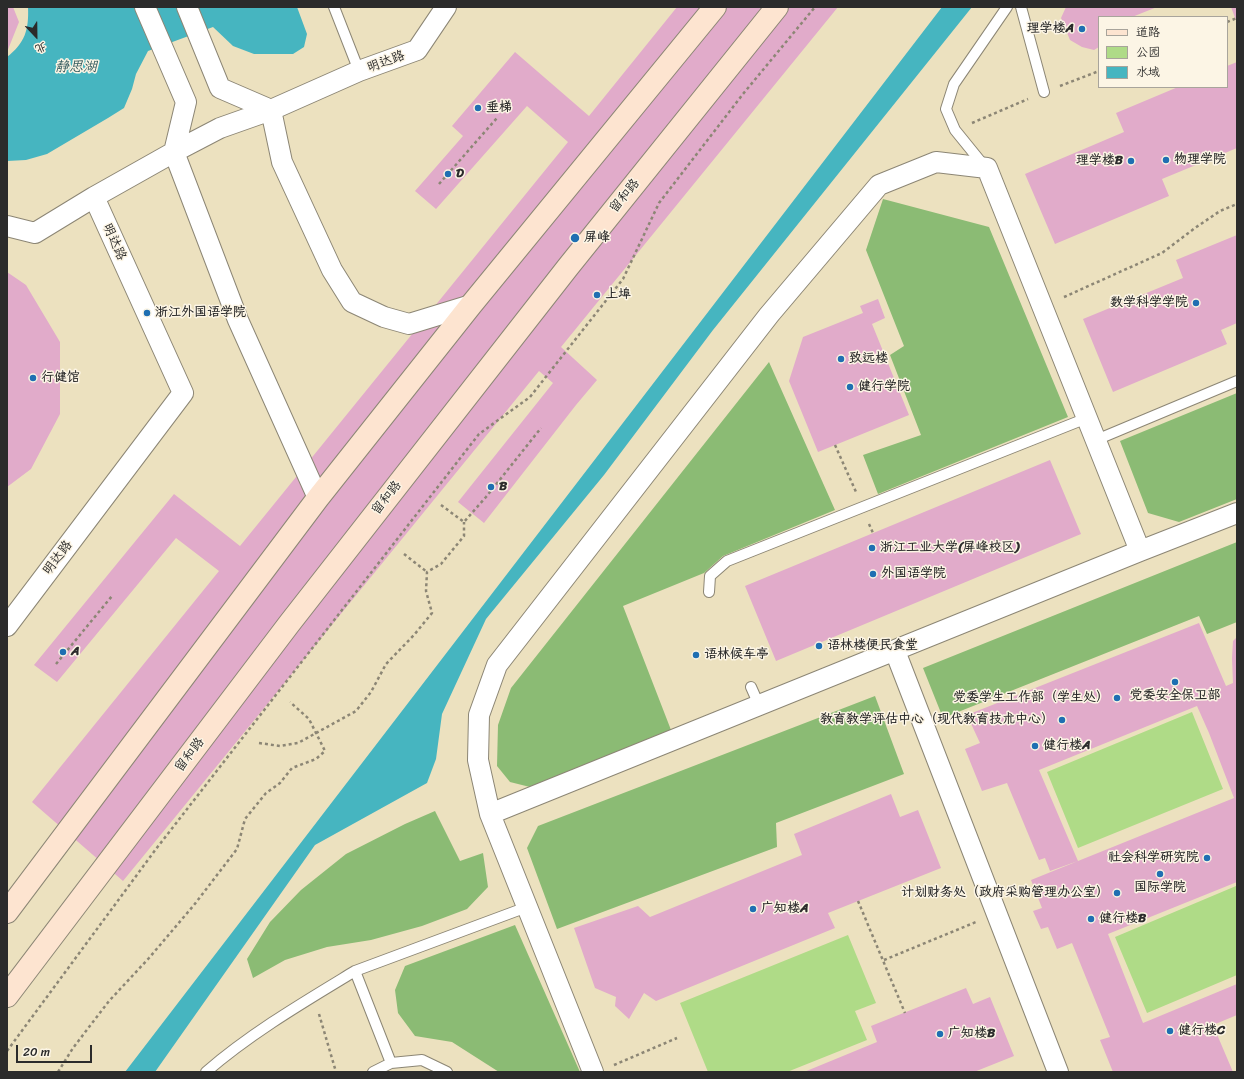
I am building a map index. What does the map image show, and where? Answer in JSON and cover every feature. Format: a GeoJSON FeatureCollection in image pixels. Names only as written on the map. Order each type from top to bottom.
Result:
{"type":"FeatureCollection","features":[{"type":"Feature","properties":{"kind":"main road"},"geometry":{"type":"LineString","coordinates":[[7,912],[318,498],[471,305],[715,7]]}},
{"type":"Feature","properties":{"kind":"main road","name":"留和路"},"geometry":{"type":"LineString","coordinates":[[7,996],[289,624],[568,267],[777,7]]}},
{"type":"Feature","properties":{"kind":"street"},"geometry":{"type":"LineString","coordinates":[[145,7],[186,102],[174,152],[238,320],[318,498]]}},
{"type":"Feature","properties":{"kind":"street"},"geometry":{"type":"LineString","coordinates":[[187,7],[220,88],[271,110],[282,162],[332,270],[352,302],[384,317],[409,324],[471,305]]}},
{"type":"Feature","properties":{"kind":"street","name":"明达路"},"geometry":{"type":"LineString","coordinates":[[7,626],[183,392],[94,197],[220,128],[271,110],[359,71],[417,50],[446,7]]}},
{"type":"Feature","properties":{"kind":"street"},"geometry":{"type":"LineString","coordinates":[[593,1072],[490,814],[478,760],[479,714],[497,665],[769,315],[879,185],[936,162],[987,168],[1140,551]]}},
{"type":"Feature","properties":{"kind":"street"},"geometry":{"type":"LineString","coordinates":[[7,226],[35,233],[94,197]]}},
{"type":"Feature","properties":{"kind":"street"},"geometry":{"type":"LineString","coordinates":[[490,814],[1237,513]]}},
{"type":"Feature","properties":{"kind":"street"},"geometry":{"type":"LineString","coordinates":[[895,651],[1058,1072]]}},
{"type":"Feature","properties":{"kind":"lane"},"geometry":{"type":"LineString","coordinates":[[334,7],[359,71]]}},
{"type":"Feature","properties":{"kind":"lane"},"geometry":{"type":"LineString","coordinates":[[987,168],[955,130],[946,109],[954,84],[1007,7]]}},
{"type":"Feature","properties":{"kind":"lane"},"geometry":{"type":"LineString","coordinates":[[1021,7],[1044,92]]}},
{"type":"Feature","properties":{"kind":"lane"},"geometry":{"type":"LineString","coordinates":[[1096,440],[1237,381]]}},
{"type":"Feature","properties":{"kind":"lane"},"geometry":{"type":"LineString","coordinates":[[709,592],[710,576],[727,561],[1087,418]]}},
{"type":"Feature","properties":{"kind":"lane"},"geometry":{"type":"LineString","coordinates":[[751,687],[759,705]]}},
{"type":"Feature","properties":{"kind":"lane"},"geometry":{"type":"LineString","coordinates":[[206,1072],[230,1052],[297,1006],[355,971],[527,907]]}},
{"type":"Feature","properties":{"kind":"lane"},"geometry":{"type":"LineString","coordinates":[[355,971],[391,1063]]}},
{"type":"Feature","properties":{"kind":"lane"},"geometry":{"type":"LineString","coordinates":[[373,1072],[391,1063],[422,1060],[448,1072]]}},
{"type":"Feature","properties":{"kind":"path"},"geometry":{"type":"LineString","coordinates":[[7,1051],[156,849],[479,434],[530,397],[623,279],[659,203],[743,94],[815,7]]}},
{"type":"Feature","properties":{"kind":"path"},"geometry":{"type":"LineString","coordinates":[[439,184],[497,118]]}},
{"type":"Feature","properties":{"kind":"path"},"geometry":{"type":"LineString","coordinates":[[1042,306],[1162,253],[1214,215],[1237,204]]}},
{"type":"Feature","properties":{"kind":"path"},"geometry":{"type":"LineString","coordinates":[[427,572],[441,564],[464,536],[464,522],[541,428]]}},
{"type":"Feature","properties":{"kind":"path"},"geometry":{"type":"LineString","coordinates":[[441,505],[464,522]]}},
{"type":"Feature","properties":{"kind":"path"},"geometry":{"type":"LineString","coordinates":[[404,554],[427,572]]}},
{"type":"Feature","properties":{"kind":"path"},"geometry":{"type":"LineString","coordinates":[[259,743],[280,746],[298,743],[356,711],[371,692],[386,664],[414,635],[432,613],[426,591],[427,572]]}},
{"type":"Feature","properties":{"kind":"path"},"geometry":{"type":"LineString","coordinates":[[56,664],[112,596]]}},
{"type":"Feature","properties":{"kind":"path"},"geometry":{"type":"LineString","coordinates":[[58,1072],[73,1048],[109,1001],[149,958],[194,905],[237,849],[246,819],[266,793],[280,783],[292,768],[316,759],[325,751],[309,719],[290,702]]}},
{"type":"Feature","properties":{"kind":"path"},"geometry":{"type":"LineString","coordinates":[[858,901],[905,1013]]}},
{"type":"Feature","properties":{"kind":"path"},"geometry":{"type":"LineString","coordinates":[[884,960],[997,913]]}},
{"type":"Feature","properties":{"kind":"path"},"geometry":{"type":"LineString","coordinates":[[314,996],[336,1072]]}},
{"type":"Feature","properties":{"kind":"path"},"geometry":{"type":"LineString","coordinates":[[613,1066],[676,1038]]}},
{"type":"Feature","properties":{"kind":"green space"},"geometry":{"type":"Polygon","coordinates":[[[883,199],[989,227],[1068,417],[878,494],[863,455],[921,435],[890,355],[904,346],[866,250],[883,199]]]}},
{"type":"Feature","properties":{"kind":"green space"},"geometry":{"type":"Polygon","coordinates":[[[769,362],[835,510],[723,556],[704,573],[623,606],[671,730],[534,788],[510,782],[497,766],[498,725],[511,688],[769,362]]]}},
{"type":"Feature","properties":{"kind":"green space"},"geometry":{"type":"Polygon","coordinates":[[[1237,393],[1237,499],[1179,522],[1148,513],[1120,441],[1237,393]]]}},
{"type":"Feature","properties":{"kind":"green space"},"geometry":{"type":"Polygon","coordinates":[[[1237,542],[1237,622],[1207,634],[1199,616],[943,718],[923,668],[1237,542]]]}},
{"type":"Feature","properties":{"kind":"green space"},"geometry":{"type":"Polygon","coordinates":[[[875,696],[904,774],[776,823],[777,847],[557,929],[527,848],[538,826],[875,696]]]}},
{"type":"Feature","properties":{"kind":"green space"},"geometry":{"type":"Polygon","coordinates":[[[1192,712],[1223,789],[1078,848],[1047,772],[1192,712]]]}},
{"type":"Feature","properties":{"kind":"green space"},"geometry":{"type":"Polygon","coordinates":[[[435,811],[460,861],[483,853],[488,887],[467,909],[422,926],[371,940],[327,947],[285,960],[253,978],[247,959],[270,922],[301,890],[346,854],[405,824],[435,811]]]}},
{"type":"Feature","properties":{"kind":"green space"},"geometry":{"type":"Polygon","coordinates":[[[1236,886],[1237,975],[1147,1013],[1115,937],[1236,886]]]}},
{"type":"Feature","properties":{"kind":"green space"},"geometry":{"type":"Polygon","coordinates":[[[515,925],[580,1072],[499,1072],[452,1042],[415,1036],[398,1013],[395,990],[405,966],[515,925]]]}},
{"type":"Feature","properties":{"kind":"green space"},"geometry":{"type":"Polygon","coordinates":[[[848,935],[876,1003],[855,1011],[867,1040],[787,1072],[708,1072],[680,1003],[848,935]]]}},
{"type":"Feature","properties":{"kind":"water","name":"静思湖"},"geometry":{"type":"Polygon","coordinates":[[[28,7],[297,7],[307,34],[304,47],[293,54],[254,54],[233,46],[213,27],[148,51],[136,74],[132,89],[124,108],[47,154],[26,160],[7,161],[7,57],[18,47],[25,35],[28,23],[28,7]]]}},
{"type":"Feature","properties":{"kind":"water"},"geometry":{"type":"Polygon","coordinates":[[[942,7],[972,7],[713,330],[604,475],[486,619],[442,714],[436,759],[427,783],[315,845],[155,1072],[125,1072],[942,7]]]}},
{"type":"Feature","properties":{"kind":"building"},"geometry":{"type":"Polygon","coordinates":[[[7,7],[13,7],[19,22],[7,52],[7,7]]]}},
{"type":"Feature","properties":{"kind":"building","name":"屏峰"},"geometry":{"type":"Polygon","coordinates":[[[677,7],[838,7],[561,347],[597,380],[484,523],[458,502],[553,383],[539,371],[123,881],[32,802],[219,571],[176,538],[57,682],[34,665],[174,494],[240,546],[568,142],[527,106],[436,209],[415,191],[463,136],[452,126],[515,52],[589,116],[677,7]]]}},
{"type":"Feature","properties":{"kind":"building","name":"理学楼A"},"geometry":{"type":"Polygon","coordinates":[[[1066,7],[1157,7],[1134,16],[1098,16],[1098,48],[1094,50],[1082,47],[1070,40],[1061,18],[1066,7]]]}},
{"type":"Feature","properties":{"kind":"building"},"geometry":{"type":"Polygon","coordinates":[[[1231,7],[1237,7],[1237,23],[1231,7]]]}},
{"type":"Feature","properties":{"kind":"building","name":"理学楼B"},"geometry":{"type":"Polygon","coordinates":[[[1237,62],[1237,148],[1162,179],[1169,196],[1055,244],[1025,174],[1124,132],[1116,113],[1176,88],[1228,88],[1228,66],[1237,62]]]}},
{"type":"Feature","properties":{"kind":"building"},"geometry":{"type":"Polygon","coordinates":[[[1237,235],[1237,323],[1221,330],[1227,344],[1113,392],[1083,319],[1183,278],[1176,260],[1237,235]]]}},
{"type":"Feature","properties":{"kind":"building","name":"行健馆"},"geometry":{"type":"Polygon","coordinates":[[[7,272],[26,285],[60,342],[60,414],[31,469],[7,487],[7,272]]]}},
{"type":"Feature","properties":{"kind":"building","name":"致远楼"},"geometry":{"type":"Polygon","coordinates":[[[878,299],[885,318],[872,324],[909,415],[818,452],[789,381],[803,337],[863,313],[860,306],[878,299]]]}},
{"type":"Feature","properties":{"kind":"building"},"geometry":{"type":"Polygon","coordinates":[[[1050,460],[1081,534],[776,661],[745,586],[1050,460]]]}},
{"type":"Feature","properties":{"kind":"building"},"geometry":{"type":"Polygon","coordinates":[[[1199,623],[1226,686],[1233,683],[1233,641],[1237,637],[1237,882],[1108,934],[1143,1023],[1237,984],[1237,1015],[1213,1025],[1233,1072],[1113,1072],[1100,1040],[1110,1037],[1072,943],[1057,949],[1048,927],[1041,929],[1033,911],[1042,908],[1031,880],[1234,798],[1209,733],[1197,706],[1039,770],[1078,861],[1050,871],[1045,858],[1039,860],[1007,783],[982,791],[965,749],[980,743],[967,715],[1199,623]]]}},
{"type":"Feature","properties":{"kind":"building","name":"广知楼A"},"geometry":{"type":"Polygon","coordinates":[[[891,794],[900,817],[918,810],[941,868],[828,913],[835,928],[656,1001],[644,993],[629,1019],[615,1006],[616,997],[595,988],[574,928],[638,906],[650,917],[802,855],[794,834],[891,794]]]}},
{"type":"Feature","properties":{"kind":"building","name":"广知楼B"},"geometry":{"type":"Polygon","coordinates":[[[966,988],[973,1004],[990,997],[1014,1056],[974,1072],[804,1072],[877,1042],[871,1026],[966,988]]]}},
{"type":"Feature","properties":{"kind":"place","name":"理学楼A"},"geometry":{"type":"Point","coordinates":[1082,29]}},
{"type":"Feature","properties":{"kind":"place","name":"垂梯"},"geometry":{"type":"Point","coordinates":[478,108]}},
{"type":"Feature","properties":{"kind":"place","name":"物理学院"},"geometry":{"type":"Point","coordinates":[1166,160]}},
{"type":"Feature","properties":{"kind":"place","name":"理学楼B"},"geometry":{"type":"Point","coordinates":[1131,161]}},
{"type":"Feature","properties":{"kind":"place","name":"D"},"geometry":{"type":"Point","coordinates":[448,174]}},
{"type":"Feature","properties":{"kind":"place","name":"屏峰"},"geometry":{"type":"Point","coordinates":[575,238]}},
{"type":"Feature","properties":{"kind":"place","name":"上埠"},"geometry":{"type":"Point","coordinates":[597,295]}},
{"type":"Feature","properties":{"kind":"place","name":"数学科学学院"},"geometry":{"type":"Point","coordinates":[1196,303]}},
{"type":"Feature","properties":{"kind":"place","name":"浙江外国语学院"},"geometry":{"type":"Point","coordinates":[147,313]}},
{"type":"Feature","properties":{"kind":"place","name":"致远楼"},"geometry":{"type":"Point","coordinates":[841,359]}},
{"type":"Feature","properties":{"kind":"place","name":"行健馆"},"geometry":{"type":"Point","coordinates":[33,378]}},
{"type":"Feature","properties":{"kind":"place","name":"健行学院"},"geometry":{"type":"Point","coordinates":[850,387]}},
{"type":"Feature","properties":{"kind":"place","name":"B"},"geometry":{"type":"Point","coordinates":[491,487]}},
{"type":"Feature","properties":{"kind":"place","name":"浙江工业大学(屏峰校区)"},"geometry":{"type":"Point","coordinates":[872,548]}},
{"type":"Feature","properties":{"kind":"place","name":"外国语学院"},"geometry":{"type":"Point","coordinates":[873,574]}},
{"type":"Feature","properties":{"kind":"place","name":"语林楼便民食堂"},"geometry":{"type":"Point","coordinates":[819,646]}},
{"type":"Feature","properties":{"kind":"place","name":"A"},"geometry":{"type":"Point","coordinates":[63,652]}},
{"type":"Feature","properties":{"kind":"place","name":"语林候车亭"},"geometry":{"type":"Point","coordinates":[696,655]}},
{"type":"Feature","properties":{"kind":"place","name":"党委安全保卫部"},"geometry":{"type":"Point","coordinates":[1175,682]}},
{"type":"Feature","properties":{"kind":"place","name":"党委学生工作部（学生处）"},"geometry":{"type":"Point","coordinates":[1117,698]}},
{"type":"Feature","properties":{"kind":"place","name":"教育教学评估中心（现代教育技术中心）"},"geometry":{"type":"Point","coordinates":[1062,720]}},
{"type":"Feature","properties":{"kind":"place","name":"健行楼A"},"geometry":{"type":"Point","coordinates":[1035,746]}},
{"type":"Feature","properties":{"kind":"place","name":"社会科学研究院"},"geometry":{"type":"Point","coordinates":[1207,858]}},
{"type":"Feature","properties":{"kind":"place","name":"国际学院"},"geometry":{"type":"Point","coordinates":[1160,874]}},
{"type":"Feature","properties":{"kind":"place","name":"计划财务处（政府采购管理办公室）"},"geometry":{"type":"Point","coordinates":[1117,893]}},
{"type":"Feature","properties":{"kind":"place","name":"广知楼A"},"geometry":{"type":"Point","coordinates":[753,909]}},
{"type":"Feature","properties":{"kind":"place","name":"健行楼B"},"geometry":{"type":"Point","coordinates":[1091,919]}},
{"type":"Feature","properties":{"kind":"place","name":"健行楼C"},"geometry":{"type":"Point","coordinates":[1170,1031]}},
{"type":"Feature","properties":{"kind":"place","name":"广知楼B"},"geometry":{"type":"Point","coordinates":[940,1034]}}]}
